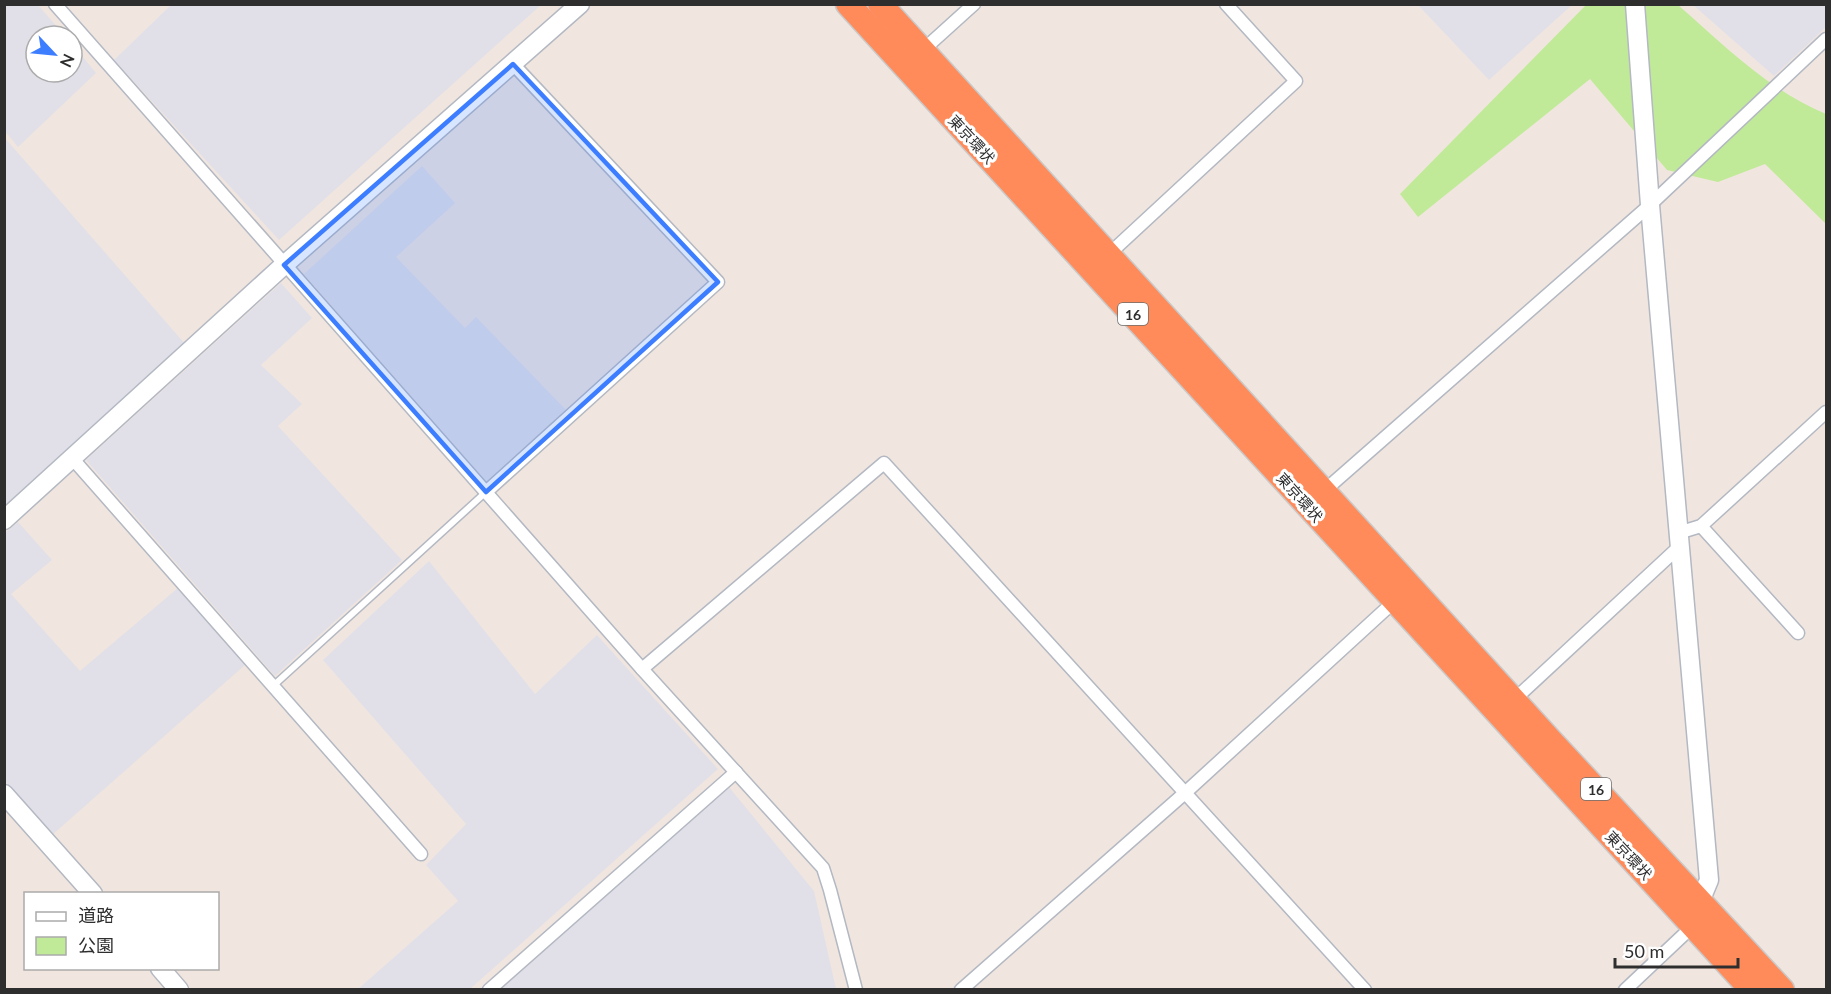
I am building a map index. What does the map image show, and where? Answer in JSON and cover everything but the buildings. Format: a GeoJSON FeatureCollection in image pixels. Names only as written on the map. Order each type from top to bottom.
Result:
{"type":"FeatureCollection","features":[{"type":"Feature","properties":{"kind":"highway","name":"東京環状"},"geometry":{"type":"LineString","coordinates":[[848,4],[1402,594],[1752,990]]}},
{"type":"Feature","properties":{"kind":"highway","name":"東京環状"},"geometry":{"type":"LineString","coordinates":[[880,4],[1323,491],[1402,594],[1515,699],[1782,990]]}},
{"type":"Feature","properties":{"kind":"street"},"geometry":{"type":"LineString","coordinates":[[56,4],[642,669],[823,868],[856,990]]}},
{"type":"Feature","properties":{"kind":"street"},"geometry":{"type":"LineString","coordinates":[[4,520],[284,265],[580,4]]}},
{"type":"Feature","properties":{"kind":"street"},"geometry":{"type":"LineString","coordinates":[[922,51],[974,4]]}},
{"type":"Feature","properties":{"kind":"street"},"geometry":{"type":"LineString","coordinates":[[1108,255],[1296,81],[1226,4]]}},
{"type":"Feature","properties":{"kind":"street"},"geometry":{"type":"LineString","coordinates":[[1635,4],[1650,205],[1709,880],[1704,892],[1698,898]]}},
{"type":"Feature","properties":{"kind":"street"},"geometry":{"type":"LineString","coordinates":[[1323,491],[1650,205],[1827,39]]}},
{"type":"Feature","properties":{"kind":"street"},"geometry":{"type":"LineString","coordinates":[[486,492],[718,282],[513,64]]}},
{"type":"Feature","properties":{"kind":"street"},"geometry":{"type":"LineString","coordinates":[[1515,699],[1679,540],[1701,526],[1827,412]]}},
{"type":"Feature","properties":{"kind":"street"},"geometry":{"type":"LineString","coordinates":[[72,458],[422,854]]}},
{"type":"Feature","properties":{"kind":"street"},"geometry":{"type":"LineString","coordinates":[[642,669],[884,463],[1365,990]]}},
{"type":"Feature","properties":{"kind":"street"},"geometry":{"type":"LineString","coordinates":[[1701,526],[1798,633]]}},
{"type":"Feature","properties":{"kind":"street"},"geometry":{"type":"LineString","coordinates":[[961,990],[1186,792],[1402,594]]}},
{"type":"Feature","properties":{"kind":"street"},"geometry":{"type":"LineString","coordinates":[[489,990],[736,772]]}},
{"type":"Feature","properties":{"kind":"street"},"geometry":{"type":"LineString","coordinates":[[4,794],[91,892]]}},
{"type":"Feature","properties":{"kind":"street"},"geometry":{"type":"LineString","coordinates":[[1625,990],[1694,925]]}},
{"type":"Feature","properties":{"kind":"street"},"geometry":{"type":"LineString","coordinates":[[161,970],[179,990]]}},
{"type":"Feature","properties":{"kind":"lane"},"geometry":{"type":"LineString","coordinates":[[273,686],[486,492]]}},
{"type":"Feature","properties":{"kind":"highlighted area"},"geometry":{"type":"Polygon","coordinates":[[[513,64],[718,282],[486,492],[284,265],[513,64]]]}},
{"type":"Feature","properties":{"kind":"shaded area"},"geometry":{"type":"Polygon","coordinates":[[[172,4],[541,5],[279,240],[114,60],[172,4]]]}},
{"type":"Feature","properties":{"kind":"shaded area"},"geometry":{"type":"Polygon","coordinates":[[[4,5],[38,5],[55,24],[24,24],[24,84],[84,84],[84,58],[96,73],[18,147],[5,131],[4,5]]]}},
{"type":"Feature","properties":{"kind":"shaded area"},"geometry":{"type":"Polygon","coordinates":[[[1418,5],[1572,5],[1489,80],[1418,5]]]}},
{"type":"Feature","properties":{"kind":"shaded area"},"geometry":{"type":"Polygon","coordinates":[[[1693,5],[1826,5],[1826,27],[1774,76],[1693,5]]]}},
{"type":"Feature","properties":{"kind":"shaded area"},"geometry":{"type":"Polygon","coordinates":[[[4,137],[186,345],[5,507],[4,507],[4,137]]]}},
{"type":"Feature","properties":{"kind":"shaded area"},"geometry":{"type":"Polygon","coordinates":[[[422,166],[455,203],[396,257],[465,328],[476,317],[566,410],[486,483],[304,274],[422,166]]]}},
{"type":"Feature","properties":{"kind":"shaded area"},"geometry":{"type":"Polygon","coordinates":[[[281,283],[312,318],[261,365],[302,404],[278,426],[402,560],[275,676],[86,460],[281,283]]]}},
{"type":"Feature","properties":{"kind":"shaded area"},"geometry":{"type":"Polygon","coordinates":[[[18,522],[52,560],[11,594],[80,671],[178,588],[245,665],[52,835],[5,781],[4,534],[18,522]]]}},
{"type":"Feature","properties":{"kind":"shaded area"},"geometry":{"type":"Polygon","coordinates":[[[429,561],[535,694],[597,635],[718,769],[470,989],[358,989],[458,901],[426,865],[466,824],[323,660],[429,561]]]}},
{"type":"Feature","properties":{"kind":"shaded area"},"geometry":{"type":"Polygon","coordinates":[[[729,787],[814,891],[836,989],[501,989],[729,787]]]}},
{"type":"Feature","properties":{"kind":"green space"},"geometry":{"type":"Polygon","coordinates":[[[1586,5],[1678,5],[1748,66],[1785,92],[1826,114],[1826,224],[1765,164],[1718,182],[1667,170],[1590,79],[1418,217],[1400,194],[1586,5]]]}}]}
